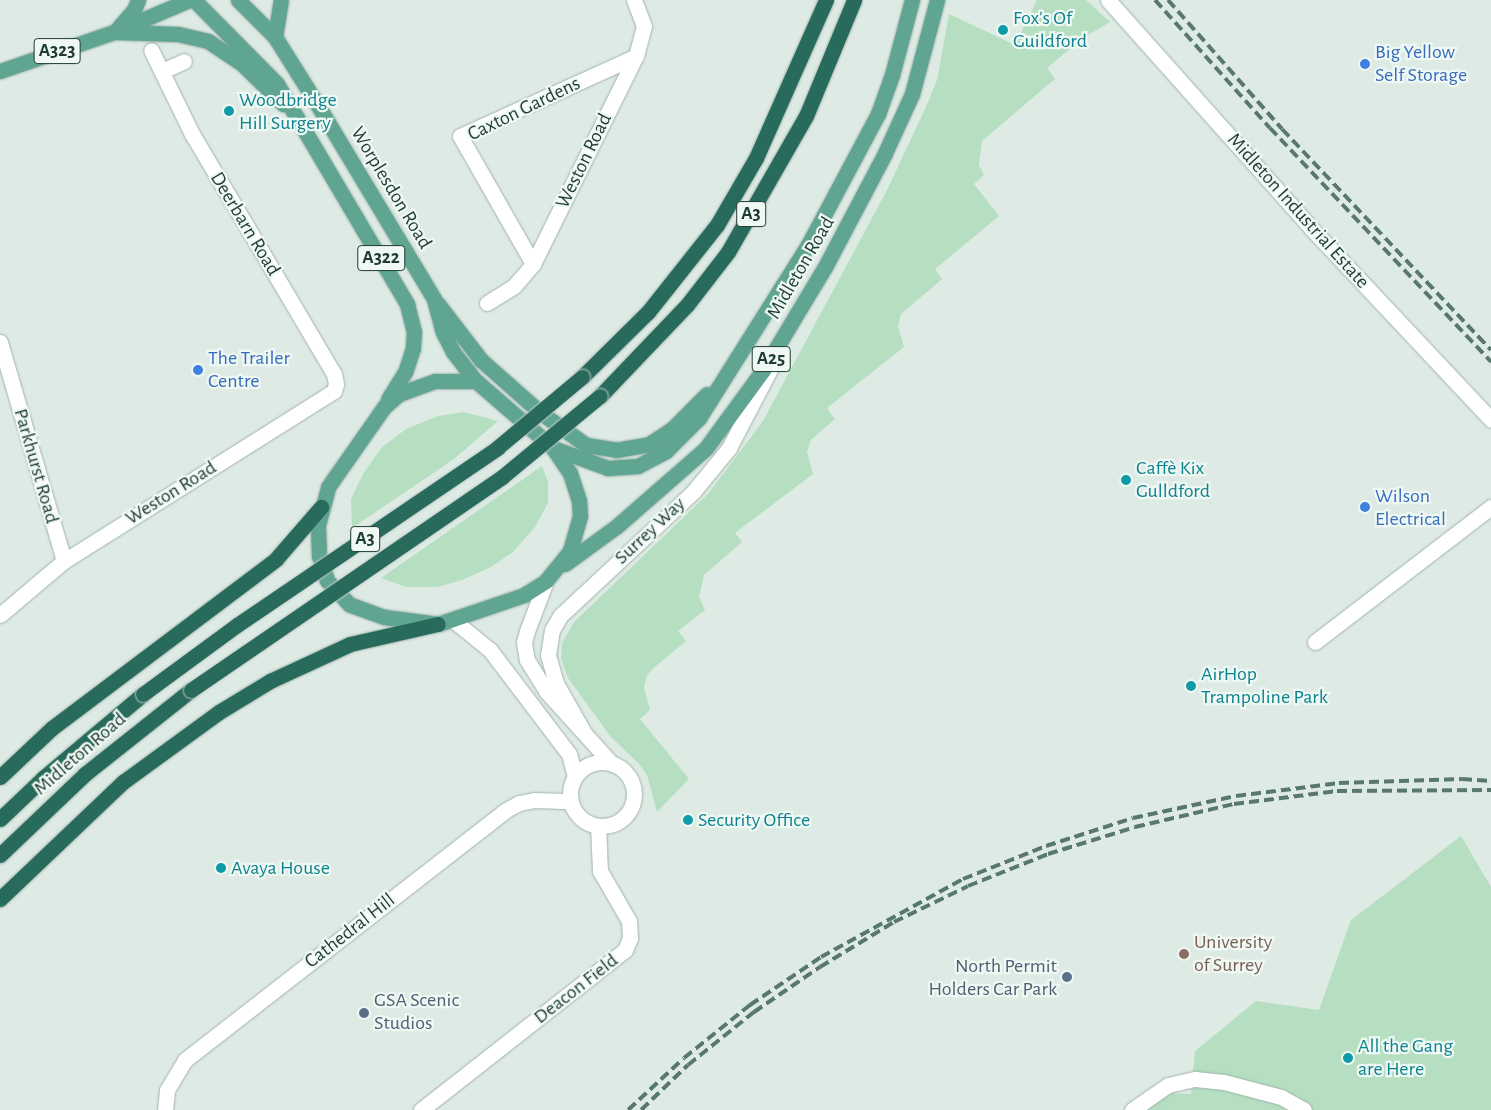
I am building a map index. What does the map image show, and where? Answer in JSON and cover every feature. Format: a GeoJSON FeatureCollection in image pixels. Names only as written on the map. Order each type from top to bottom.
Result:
{"type":"FeatureCollection","features":[{"type":"Feature","properties":{"kind":"highway","name":"Midleton Road"},"geometry":{"type":"LineString","coordinates":[[0,819],[64,759],[143,694],[237,625],[497,448],[582,378],[658,300],[717,225],[756,158],[826,0]]}},
{"type":"Feature","properties":{"kind":"highway","name":"Midleton Road"},"geometry":{"type":"LineString","coordinates":[[0,855],[85,774],[191,690],[502,477],[600,396],[687,305],[733,244],[806,116],[854,0]]}},
{"type":"Feature","properties":{"kind":"highway"},"geometry":{"type":"LineString","coordinates":[[0,777],[52,728],[276,559],[321,507]]}},
{"type":"Feature","properties":{"kind":"highway"},"geometry":{"type":"LineString","coordinates":[[0,899],[123,782],[219,712],[270,681],[350,644],[438,624]]}},
{"type":"Feature","properties":{"kind":"main road"},"geometry":{"type":"LineString","coordinates":[[114,32],[134,10],[138,0]]}},
{"type":"Feature","properties":{"kind":"main road"},"geometry":{"type":"LineString","coordinates":[[114,32],[189,0]]}},
{"type":"Feature","properties":{"kind":"main road"},"geometry":{"type":"LineString","coordinates":[[194,0],[260,64],[298,116]]}},
{"type":"Feature","properties":{"kind":"main road","name":"Worplesdon Road"},"geometry":{"type":"LineString","coordinates":[[238,0],[275,37],[434,299],[448,342],[476,381],[553,448]]}},
{"type":"Feature","properties":{"kind":"main road"},"geometry":{"type":"LineString","coordinates":[[275,37],[281,0]]}},
{"type":"Feature","properties":{"kind":"main road","name":"Midleton Road"},"geometry":{"type":"LineString","coordinates":[[553,448],[608,468],[627,468],[648,462],[666,451],[692,426],[808,245],[878,114],[892,75],[912,0]]}},
{"type":"Feature","properties":{"kind":"main road","name":"Midleton Road"},"geometry":{"type":"LineString","coordinates":[[560,568],[617,526],[706,448],[735,411],[790,328],[860,206],[912,94],[937,0]]}},
{"type":"Feature","properties":{"kind":"main road"},"geometry":{"type":"LineString","coordinates":[[114,32],[178,34],[208,41],[241,63],[298,116]]}},
{"type":"Feature","properties":{"kind":"main road","name":"A323"},"geometry":{"type":"LineString","coordinates":[[0,70],[114,32]]}},
{"type":"Feature","properties":{"kind":"main road","name":"A322"},"geometry":{"type":"LineString","coordinates":[[298,116],[394,280],[410,312],[414,339],[410,359],[384,407]]}},
{"type":"Feature","properties":{"kind":"main road"},"geometry":{"type":"LineString","coordinates":[[434,299],[480,360],[541,413],[579,442],[593,447],[624,450],[653,442],[722,380]]}},
{"type":"Feature","properties":{"kind":"main road"},"geometry":{"type":"LineString","coordinates":[[476,381],[448,378],[422,384],[399,394],[384,407],[328,487],[321,507],[317,536],[319,556],[328,580],[337,594],[349,604],[375,615],[438,624],[496,607],[546,581],[560,568],[577,534],[580,516],[576,485],[553,448]]}},
{"type":"Feature","properties":{"kind":"street","name":"Weston Road"},"geometry":{"type":"LineString","coordinates":[[487,303],[514,286],[533,264],[636,56],[644,26],[634,0]]}},
{"type":"Feature","properties":{"kind":"street","name":"Midleton Industrial Estate"},"geometry":{"type":"LineString","coordinates":[[1108,0],[1311,228],[1491,420]]}},
{"type":"Feature","properties":{"kind":"street","name":"Deerbarn Road"},"geometry":{"type":"LineString","coordinates":[[151,50],[192,134],[334,374]]}},
{"type":"Feature","properties":{"kind":"street","name":"Caxton Gardens"},"geometry":{"type":"LineString","coordinates":[[533,264],[460,136],[636,56]]}},
{"type":"Feature","properties":{"kind":"street"},"geometry":{"type":"LineString","coordinates":[[162,71],[184,61]]}},
{"type":"Feature","properties":{"kind":"street","name":"Surrey Way"},"geometry":{"type":"LineString","coordinates":[[583,730],[556,683],[548,655],[552,630],[560,616],[693,492],[729,448],[761,391],[790,328]]}},
{"type":"Feature","properties":{"kind":"street","name":"Parkhurst Road"},"geometry":{"type":"LineString","coordinates":[[0,342],[64,561]]}},
{"type":"Feature","properties":{"kind":"street","name":"Weston Road"},"geometry":{"type":"LineString","coordinates":[[0,615],[64,561],[334,391],[334,374]]}},
{"type":"Feature","properties":{"kind":"street"},"geometry":{"type":"LineString","coordinates":[[1315,642],[1491,507]]}},
{"type":"Feature","properties":{"kind":"street","name":"Surrey Way"},"geometry":{"type":"LineString","coordinates":[[546,581],[525,637],[527,660],[546,691],[612,764]]}},
{"type":"Feature","properties":{"kind":"street"},"geometry":{"type":"LineString","coordinates":[[453,620],[490,650],[569,754],[575,776],[571,801],[581,817],[598,826],[618,822],[632,806],[634,796],[631,781],[622,768],[612,764],[596,763],[575,776]]}},
{"type":"Feature","properties":{"kind":"street","name":"Cathedral Hill"},"geometry":{"type":"LineString","coordinates":[[165,1110],[167,1090],[184,1060],[506,810],[519,803],[534,800],[571,801]]}},
{"type":"Feature","properties":{"kind":"street","name":"Deacon Field"},"geometry":{"type":"LineString","coordinates":[[421,1110],[625,950],[630,938],[629,921],[600,871],[598,826]]}},
{"type":"Feature","properties":{"kind":"street"},"geometry":{"type":"LineString","coordinates":[[1132,1110],[1168,1084],[1195,1079],[1224,1082],[1281,1097],[1304,1110]]}},
{"type":"Feature","properties":{"kind":"green space"},"geometry":{"type":"Polygon","coordinates":[[[1037,0],[1086,0],[1110,22],[1083,38],[1047,68],[1055,79],[982,141],[979,165],[984,175],[974,184],[999,216],[935,269],[942,279],[901,314],[898,326],[904,347],[827,408],[835,419],[811,440],[807,452],[813,474],[735,533],[742,542],[704,575],[699,597],[705,610],[678,631],[686,641],[647,675],[644,688],[650,710],[640,719],[689,779],[657,812],[647,775],[639,764],[610,736],[568,678],[561,659],[562,643],[574,622],[708,494],[763,421],[887,190],[926,107],[937,80],[949,14],[1015,45],[1037,0]]]}},
{"type":"Feature","properties":{"kind":"green space"},"geometry":{"type":"Polygon","coordinates":[[[464,412],[498,421],[454,459],[352,528],[351,499],[363,474],[382,447],[406,429],[438,416],[464,412]]]}},
{"type":"Feature","properties":{"kind":"green space"},"geometry":{"type":"Polygon","coordinates":[[[542,466],[548,482],[548,503],[535,527],[513,552],[491,567],[462,580],[437,587],[406,587],[381,578],[542,466]]]}},
{"type":"Feature","properties":{"kind":"green space"},"geometry":{"type":"Polygon","coordinates":[[[1461,836],[1491,887],[1491,1110],[1147,1110],[1169,1093],[1191,1094],[1195,1051],[1256,1001],[1319,1010],[1351,920],[1461,836]]]}},
{"type":"Feature","properties":{"kind":"railway"},"geometry":{"type":"LineString","coordinates":[[1155,0],[1270,128],[1491,362]]}},
{"type":"Feature","properties":{"kind":"railway"},"geometry":{"type":"LineString","coordinates":[[1168,0],[1282,129],[1491,350]]}},
{"type":"Feature","properties":{"kind":"railway"},"geometry":{"type":"LineString","coordinates":[[628,1110],[684,1058],[750,1005],[821,957],[963,879],[1046,846],[1133,818],[1236,796],[1339,783],[1462,779],[1491,781]]}},
{"type":"Feature","properties":{"kind":"railway"},"geometry":{"type":"LineString","coordinates":[[641,1110],[688,1065],[754,1012],[820,967],[894,922],[968,886],[1048,854],[1135,827],[1234,804],[1337,791],[1491,790]]}},
{"type":"Feature","properties":{"kind":"place","name":"Fox's Of Guildford"},"geometry":{"type":"Point","coordinates":[1003,30]}},
{"type":"Feature","properties":{"kind":"place","name":"Big Yellow Self Storage"},"geometry":{"type":"Point","coordinates":[1365,64]}},
{"type":"Feature","properties":{"kind":"place","name":"Woodbridge Hill Surgery"},"geometry":{"type":"Point","coordinates":[229,111]}},
{"type":"Feature","properties":{"kind":"place","name":"The Trailer Centre"},"geometry":{"type":"Point","coordinates":[198,370]}},
{"type":"Feature","properties":{"kind":"place","name":"Caffè Kix Gulldford"},"geometry":{"type":"Point","coordinates":[1126,480]}},
{"type":"Feature","properties":{"kind":"place","name":"Wilson Electrical"},"geometry":{"type":"Point","coordinates":[1365,507]}},
{"type":"Feature","properties":{"kind":"place","name":"AirHop Trampoline Park"},"geometry":{"type":"Point","coordinates":[1191,686]}},
{"type":"Feature","properties":{"kind":"place","name":"Security Office"},"geometry":{"type":"Point","coordinates":[688,820]}},
{"type":"Feature","properties":{"kind":"place","name":"Avaya House"},"geometry":{"type":"Point","coordinates":[221,868]}},
{"type":"Feature","properties":{"kind":"place","name":"University of Surrey"},"geometry":{"type":"Point","coordinates":[1184,954]}},
{"type":"Feature","properties":{"kind":"place","name":"North Permit Holders Car Park"},"geometry":{"type":"Point","coordinates":[1067,977]}},
{"type":"Feature","properties":{"kind":"place","name":"GSA Scenic Studios"},"geometry":{"type":"Point","coordinates":[364,1013]}},
{"type":"Feature","properties":{"kind":"place","name":"All the Gang are Here"},"geometry":{"type":"Point","coordinates":[1348,1058]}}]}
